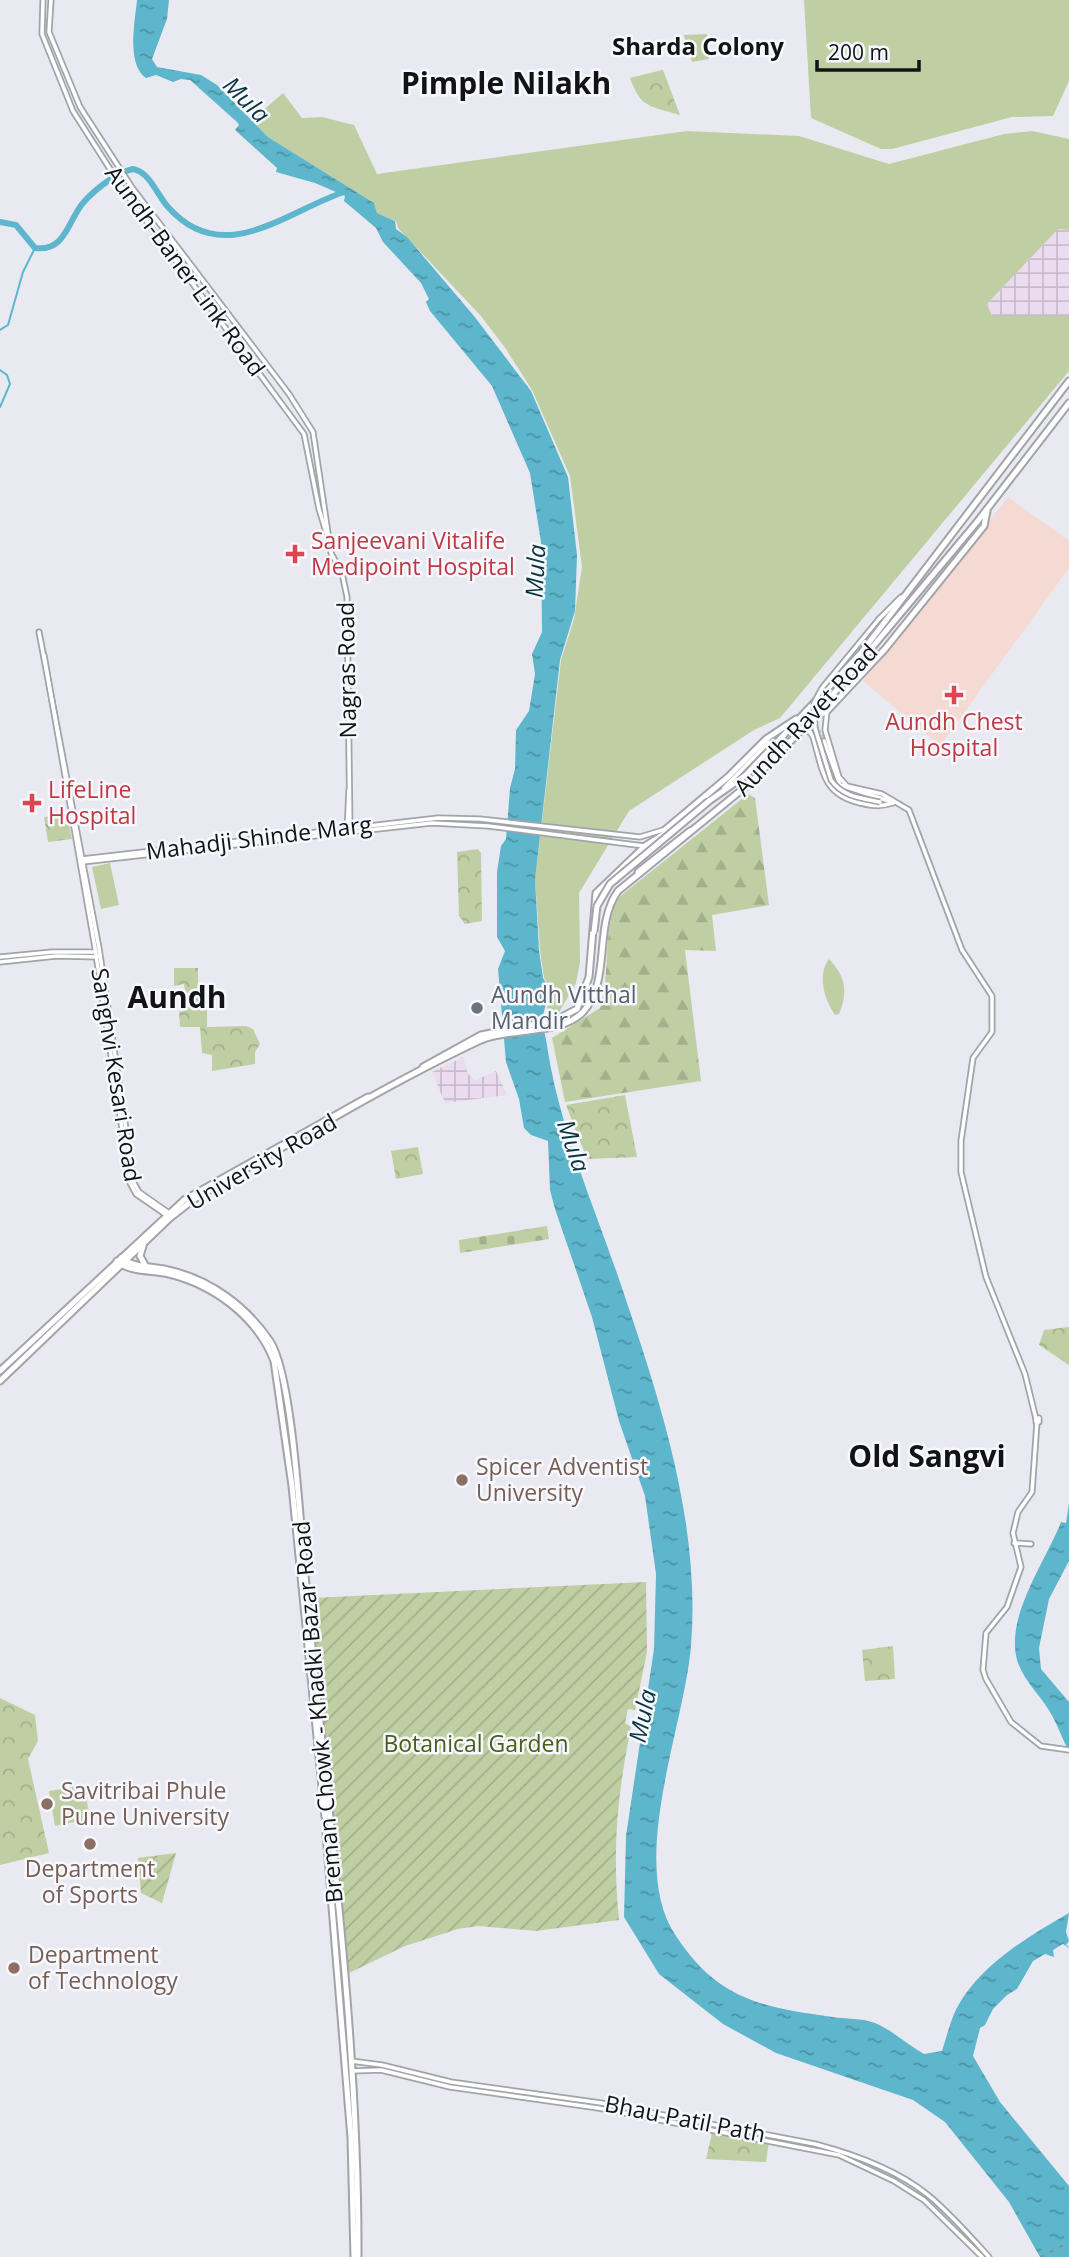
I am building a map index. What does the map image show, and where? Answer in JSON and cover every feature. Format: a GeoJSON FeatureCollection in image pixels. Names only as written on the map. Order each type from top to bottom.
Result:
{"type":"FeatureCollection","features":[{"type":"Feature","properties":{"kind":"main road","name":"Aundh-Baner Link Road"},"geometry":{"type":"LineString","coordinates":[[43,0],[42,34],[66,99],[124,191],[304,434],[318,509],[329,542]]}},
{"type":"Feature","properties":{"kind":"main road","name":"Aundh-Baner Link Road"},"geometry":{"type":"LineString","coordinates":[[51,0],[49,32],[72,95],[131,186],[289,394],[313,432],[331,553]]}},
{"type":"Feature","properties":{"kind":"main road"},"geometry":{"type":"LineString","coordinates":[[42,34],[49,32]]}},
{"type":"Feature","properties":{"kind":"main road"},"geometry":{"type":"LineString","coordinates":[[180,268],[187,259]]}},
{"type":"Feature","properties":{"kind":"main road"},"geometry":{"type":"LineString","coordinates":[[218,316],[225,308]]}},
{"type":"Feature","properties":{"kind":"main road","name":"Aundh Ravet Road"},"geometry":{"type":"LineString","coordinates":[[711,797],[746,775],[860,653],[1069,381]]}},
{"type":"Feature","properties":{"kind":"main road","name":"Aundh Ravet Road"},"geometry":{"type":"LineString","coordinates":[[557,1022],[578,1016],[590,1002],[598,980],[609,908],[618,891],[755,778],[814,717],[866,659],[1069,403]]}},
{"type":"Feature","properties":{"kind":"main road"},"geometry":{"type":"LineString","coordinates":[[814,717],[826,712],[885,649],[984,526],[987,508]]}},
{"type":"Feature","properties":{"kind":"main road","name":"Nagras Road"},"geometry":{"type":"LineString","coordinates":[[331,553],[342,573],[347,597],[349,831]]}},
{"type":"Feature","properties":{"kind":"main road"},"geometry":{"type":"LineString","coordinates":[[894,802],[880,802],[844,793],[837,788],[823,754],[812,713],[822,688],[879,619],[901,597]]}},
{"type":"Feature","properties":{"kind":"main road","name":"Sanghvi Kesari Road"},"geometry":{"type":"LineString","coordinates":[[39,632],[98,955],[130,1183],[136,1194],[169,1215]]}},
{"type":"Feature","properties":{"kind":"main road"},"geometry":{"type":"LineString","coordinates":[[829,699],[825,730],[843,782],[881,794],[909,810],[962,950],[992,996],[992,1032],[972,1058],[961,1141],[961,1172],[986,1277],[1025,1374],[1036,1418],[1032,1492],[1017,1515],[1014,1542],[1021,1567],[1007,1607],[986,1633],[984,1675],[1011,1722],[1041,1746],[1069,1750]]}},
{"type":"Feature","properties":{"kind":"main road"},"geometry":{"type":"LineString","coordinates":[[557,1022],[577,1009],[582,1001],[597,906],[610,884],[711,797],[766,739],[796,719]]}},
{"type":"Feature","properties":{"kind":"main road"},"geometry":{"type":"LineString","coordinates":[[797,733],[808,731],[813,737],[827,783],[841,798],[879,807],[894,802]]}},
{"type":"Feature","properties":{"kind":"main road"},"geometry":{"type":"LineString","coordinates":[[824,741],[840,785],[894,802]]}},
{"type":"Feature","properties":{"kind":"main road"},"geometry":{"type":"LineString","coordinates":[[435,821],[480,819],[640,837],[666,830],[729,784],[769,742]]}},
{"type":"Feature","properties":{"kind":"main road"},"geometry":{"type":"LineString","coordinates":[[435,821],[638,844],[645,846],[656,856]]}},
{"type":"Feature","properties":{"kind":"main road","name":"Mahadji Shinde Marg"},"geometry":{"type":"LineString","coordinates":[[81,860],[435,821]]}},
{"type":"Feature","properties":{"kind":"main road"},"geometry":{"type":"LineString","coordinates":[[634,878],[640,868],[684,833],[699,826]]}},
{"type":"Feature","properties":{"kind":"main road"},"geometry":{"type":"LineString","coordinates":[[592,951],[590,937],[596,893],[645,846],[666,833],[666,830]]}},
{"type":"Feature","properties":{"kind":"main road"},"geometry":{"type":"LineString","coordinates":[[0,960],[52,951],[98,955]]}},
{"type":"Feature","properties":{"kind":"main road","name":"University Road"},"geometry":{"type":"LineString","coordinates":[[0,1371],[169,1215],[191,1198],[489,1035],[557,1022]]}},
{"type":"Feature","properties":{"kind":"main road","name":"University Road"},"geometry":{"type":"LineString","coordinates":[[0,1381],[113,1274],[121,1261],[145,1243],[169,1215]]}},
{"type":"Feature","properties":{"kind":"main road"},"geometry":{"type":"LineString","coordinates":[[145,1243],[141,1256],[146,1266]]}},
{"type":"Feature","properties":{"kind":"main road","name":"Breman Chowk - Khadki Bazar Road"},"geometry":{"type":"LineString","coordinates":[[121,1261],[185,1275],[227,1296],[269,1339],[278,1359],[296,1485],[342,1985],[356,2257]]}},
{"type":"Feature","properties":{"kind":"main road","name":"Breman Chowk - Khadki Bazar Road"},"geometry":{"type":"LineString","coordinates":[[121,1261],[135,1269],[184,1278],[225,1299],[265,1342],[274,1361],[292,1486],[327,1818]]}},
{"type":"Feature","properties":{"kind":"main road"},"geometry":{"type":"LineString","coordinates":[[113,1274],[135,1269]]}},
{"type":"Feature","properties":{"kind":"main road"},"geometry":{"type":"LineString","coordinates":[[1014,1542],[1031,1544]]}},
{"type":"Feature","properties":{"kind":"main road","name":"Bhau Patil Path"},"geometry":{"type":"LineString","coordinates":[[347,2061],[450,2087],[601,2109],[839,2155],[894,2181],[924,2200],[982,2257]]}},
{"type":"Feature","properties":{"kind":"main road","name":"Bhau Patil Path"},"geometry":{"type":"LineString","coordinates":[[348,2071],[369,2069],[601,2103],[815,2144],[843,2152],[877,2166],[928,2194],[989,2257]]}},
{"type":"Feature","properties":{"kind":"shaded area"},"geometry":{"type":"Polygon","coordinates":[[[1058,229],[1069,230],[1069,316],[992,316],[987,304],[1058,229]]]}},
{"type":"Feature","properties":{"kind":"shaded area"},"geometry":{"type":"Polygon","coordinates":[[[1008,497],[1069,541],[1069,568],[940,746],[863,681],[1008,497]]]}},
{"type":"Feature","properties":{"kind":"shaded area"},"geometry":{"type":"Polygon","coordinates":[[[463,1057],[468,1074],[475,1080],[496,1071],[507,1095],[445,1103],[432,1072],[463,1057]]]}},
{"type":"Feature","properties":{"kind":"green space"},"geometry":{"type":"Polygon","coordinates":[[[804,0],[1069,0],[1069,81],[1053,116],[1012,117],[892,149],[881,149],[811,118],[804,0]]]}},
{"type":"Feature","properties":{"kind":"green space"},"geometry":{"type":"Polygon","coordinates":[[[707,34],[709,59],[692,62],[684,35],[707,34]]]}},
{"type":"Feature","properties":{"kind":"green space"},"geometry":{"type":"Polygon","coordinates":[[[663,70],[680,115],[648,105],[638,96],[630,78],[663,70]]]}},
{"type":"Feature","properties":{"kind":"green space"},"geometry":{"type":"Polygon","coordinates":[[[283,93],[302,118],[322,117],[354,125],[377,174],[687,131],[799,136],[889,164],[1004,134],[1032,131],[1069,139],[1069,230],[1058,229],[987,304],[992,316],[1069,316],[1069,371],[780,718],[754,730],[629,811],[579,893],[580,962],[576,983],[558,1014],[545,1018],[551,990],[544,978],[535,880],[561,660],[574,619],[582,567],[570,476],[532,390],[481,316],[398,228],[396,221],[377,213],[374,203],[268,137],[252,120],[283,93]]]}},
{"type":"Feature","properties":{"kind":"green space"},"geometry":{"type":"Polygon","coordinates":[[[748,794],[755,798],[769,905],[712,915],[716,951],[685,950],[701,1081],[565,1102],[552,1038],[600,1008],[610,924],[618,898],[748,794]]]}},
{"type":"Feature","properties":{"kind":"green space"},"geometry":{"type":"Polygon","coordinates":[[[67,815],[72,839],[48,842],[44,817],[67,815]]]}},
{"type":"Feature","properties":{"kind":"green space"},"geometry":{"type":"Polygon","coordinates":[[[478,849],[481,853],[482,921],[465,924],[459,916],[457,852],[478,849]]]}},
{"type":"Feature","properties":{"kind":"green space"},"geometry":{"type":"Polygon","coordinates":[[[110,863],[119,905],[101,909],[92,867],[110,863]]]}},
{"type":"Feature","properties":{"kind":"green space"},"geometry":{"type":"Polygon","coordinates":[[[829,959],[839,972],[844,985],[842,1006],[839,1014],[835,1015],[823,987],[823,972],[829,959]]]}},
{"type":"Feature","properties":{"kind":"green space"},"geometry":{"type":"Polygon","coordinates":[[[174,968],[198,968],[198,984],[207,984],[207,1027],[246,1026],[253,1029],[260,1044],[255,1052],[255,1064],[212,1071],[212,1055],[202,1053],[200,1027],[180,1027],[179,1012],[188,1009],[184,984],[174,986],[174,968]]]}},
{"type":"Feature","properties":{"kind":"green space"},"geometry":{"type":"Polygon","coordinates":[[[625,1095],[637,1157],[587,1159],[566,1105],[625,1095]]]}},
{"type":"Feature","properties":{"kind":"green space"},"geometry":{"type":"Polygon","coordinates":[[[418,1147],[423,1174],[396,1179],[391,1151],[418,1147]]]}},
{"type":"Feature","properties":{"kind":"green space"},"geometry":{"type":"Polygon","coordinates":[[[547,1226],[549,1239],[460,1253],[459,1240],[547,1226]]]}},
{"type":"Feature","properties":{"kind":"green space"},"geometry":{"type":"Polygon","coordinates":[[[1069,1327],[1069,1365],[1039,1345],[1044,1330],[1069,1327]]]}},
{"type":"Feature","properties":{"kind":"green space","name":"Botanical Garden"},"geometry":{"type":"Polygon","coordinates":[[[646,1582],[647,1652],[635,1710],[628,1709],[625,1723],[631,1727],[617,1824],[619,1920],[536,1931],[478,1926],[458,1929],[405,1946],[347,1974],[312,1598],[646,1582]]]}},
{"type":"Feature","properties":{"kind":"green space"},"geometry":{"type":"Polygon","coordinates":[[[893,1646],[895,1679],[865,1681],[862,1650],[893,1646]]]}},
{"type":"Feature","properties":{"kind":"green space"},"geometry":{"type":"Polygon","coordinates":[[[0,1698],[35,1715],[38,1741],[28,1759],[49,1853],[0,1865],[0,1698]]]}},
{"type":"Feature","properties":{"kind":"green space"},"geometry":{"type":"Polygon","coordinates":[[[84,1785],[90,1819],[55,1826],[49,1791],[84,1785]]]}},
{"type":"Feature","properties":{"kind":"green space"},"geometry":{"type":"Polygon","coordinates":[[[176,1853],[162,1903],[141,1893],[138,1858],[176,1853]]]}},
{"type":"Feature","properties":{"kind":"green space"},"geometry":{"type":"Polygon","coordinates":[[[712,2133],[769,2142],[766,2162],[706,2159],[712,2133]]]}},
{"type":"Feature","properties":{"kind":"water"},"geometry":{"type":"Polygon","coordinates":[[[137,0],[169,0],[167,19],[152,59],[157,67],[201,75],[217,85],[268,137],[374,203],[377,213],[395,221],[396,229],[407,237],[474,316],[531,391],[568,477],[577,555],[575,611],[560,660],[535,880],[539,950],[543,978],[550,990],[543,1019],[561,1111],[635,1326],[662,1415],[674,1461],[690,1553],[691,1646],[657,1834],[657,1872],[662,1906],[676,1936],[692,1957],[725,1987],[744,1997],[784,2009],[870,2021],[924,2054],[942,2051],[954,2014],[963,1997],[989,1968],[1036,1932],[1069,1913],[1066,1932],[1069,1941],[1066,1945],[1069,1948],[1063,1944],[1053,1950],[1054,1957],[1045,1954],[1033,1961],[1017,1989],[993,2009],[985,2025],[980,2028],[973,2056],[1000,2102],[1069,2186],[1069,2257],[1040,2257],[1009,2202],[945,2122],[913,2100],[776,2053],[723,2024],[659,1974],[624,1917],[626,1836],[654,1649],[656,1574],[645,1496],[619,1421],[592,1317],[550,1190],[548,1141],[531,1135],[524,1128],[519,1099],[506,1062],[498,969],[505,951],[497,937],[497,872],[501,846],[506,839],[510,788],[515,769],[516,730],[529,711],[535,674],[532,654],[542,632],[541,542],[530,473],[492,386],[430,311],[426,302],[429,299],[421,283],[383,242],[376,228],[344,201],[345,196],[315,183],[276,172],[277,168],[235,130],[239,125],[237,122],[190,80],[173,82],[156,75],[146,78],[140,71],[133,42],[137,0]]]}},
{"type":"Feature","properties":{"kind":"water"},"geometry":{"type":"Polygon","coordinates":[[[1069,1503],[1069,1561],[1049,1599],[1039,1648],[1041,1669],[1069,1702],[1069,1751],[1050,1712],[1021,1670],[1015,1646],[1021,1609],[1061,1522],[1066,1523],[1069,1503]]]}},
{"type":"Feature","properties":{"kind":"waterway"},"geometry":{"type":"LineString","coordinates":[[0,222],[16,225],[35,248],[53,245],[60,240],[88,198],[113,178],[133,169],[144,175],[168,207],[189,225],[210,234],[232,235],[255,230],[344,192]]}},
{"type":"Feature","properties":{"kind":"waterway"},"geometry":{"type":"LineString","coordinates":[[0,330],[8,325],[23,272],[35,248]]}},
{"type":"Feature","properties":{"kind":"waterway"},"geometry":{"type":"LineString","coordinates":[[0,370],[7,375],[10,384],[0,407]]}},
{"type":"Feature","properties":{"kind":"tunnel"},"geometry":{"type":"LineString","coordinates":[[816,725],[824,741]]}},
{"type":"Feature","properties":{"kind":"railway"},"geometry":{"type":"LineString","coordinates":[[1041,2257],[1069,2242]]}},
{"type":"Feature","properties":{"kind":"place","name":"Sanjeevani Vitalife Medipoint Hospital"},"geometry":{"type":"Point","coordinates":[295,554]}},
{"type":"Feature","properties":{"kind":"place","name":"Aundh Chest Hospital"},"geometry":{"type":"Point","coordinates":[954,695]}},
{"type":"Feature","properties":{"kind":"place","name":"LifeLine Hospital"},"geometry":{"type":"Point","coordinates":[32,803]}},
{"type":"Feature","properties":{"kind":"place","name":"Aundh Vitthal Mandir"},"geometry":{"type":"Point","coordinates":[477,1008]}},
{"type":"Feature","properties":{"kind":"place","name":"Spicer Adventist University"},"geometry":{"type":"Point","coordinates":[462,1480]}},
{"type":"Feature","properties":{"kind":"place","name":"Savitribai Phule Pune University"},"geometry":{"type":"Point","coordinates":[47,1804]}},
{"type":"Feature","properties":{"kind":"place","name":"Department of Sports"},"geometry":{"type":"Point","coordinates":[90,1844]}},
{"type":"Feature","properties":{"kind":"place","name":"Department of Technology"},"geometry":{"type":"Point","coordinates":[14,1968]}},
{"type":"Feature","properties":{"kind":"district","name":"Sharda Colony"},"geometry":{"type":"Point","coordinates":[698,47]}},
{"type":"Feature","properties":{"kind":"district","name":"Pimple Nilakh"},"geometry":{"type":"Point","coordinates":[506,84]}},
{"type":"Feature","properties":{"kind":"district","name":"Aundh"},"geometry":{"type":"Point","coordinates":[177,998]}},
{"type":"Feature","properties":{"kind":"district","name":"Old Sangvi"},"geometry":{"type":"Point","coordinates":[927,1457]}},
{"type":"Feature","properties":{"kind":"water label","name":"Mula"},"geometry":{"type":"Point","coordinates":[246,100]}},
{"type":"Feature","properties":{"kind":"water label","name":"Mula"},"geometry":{"type":"Point","coordinates":[536,571]}},
{"type":"Feature","properties":{"kind":"water label","name":"Mula"},"geometry":{"type":"Point","coordinates":[573,1146]}},
{"type":"Feature","properties":{"kind":"water label","name":"Mula"},"geometry":{"type":"Point","coordinates":[643,1716]}}]}
